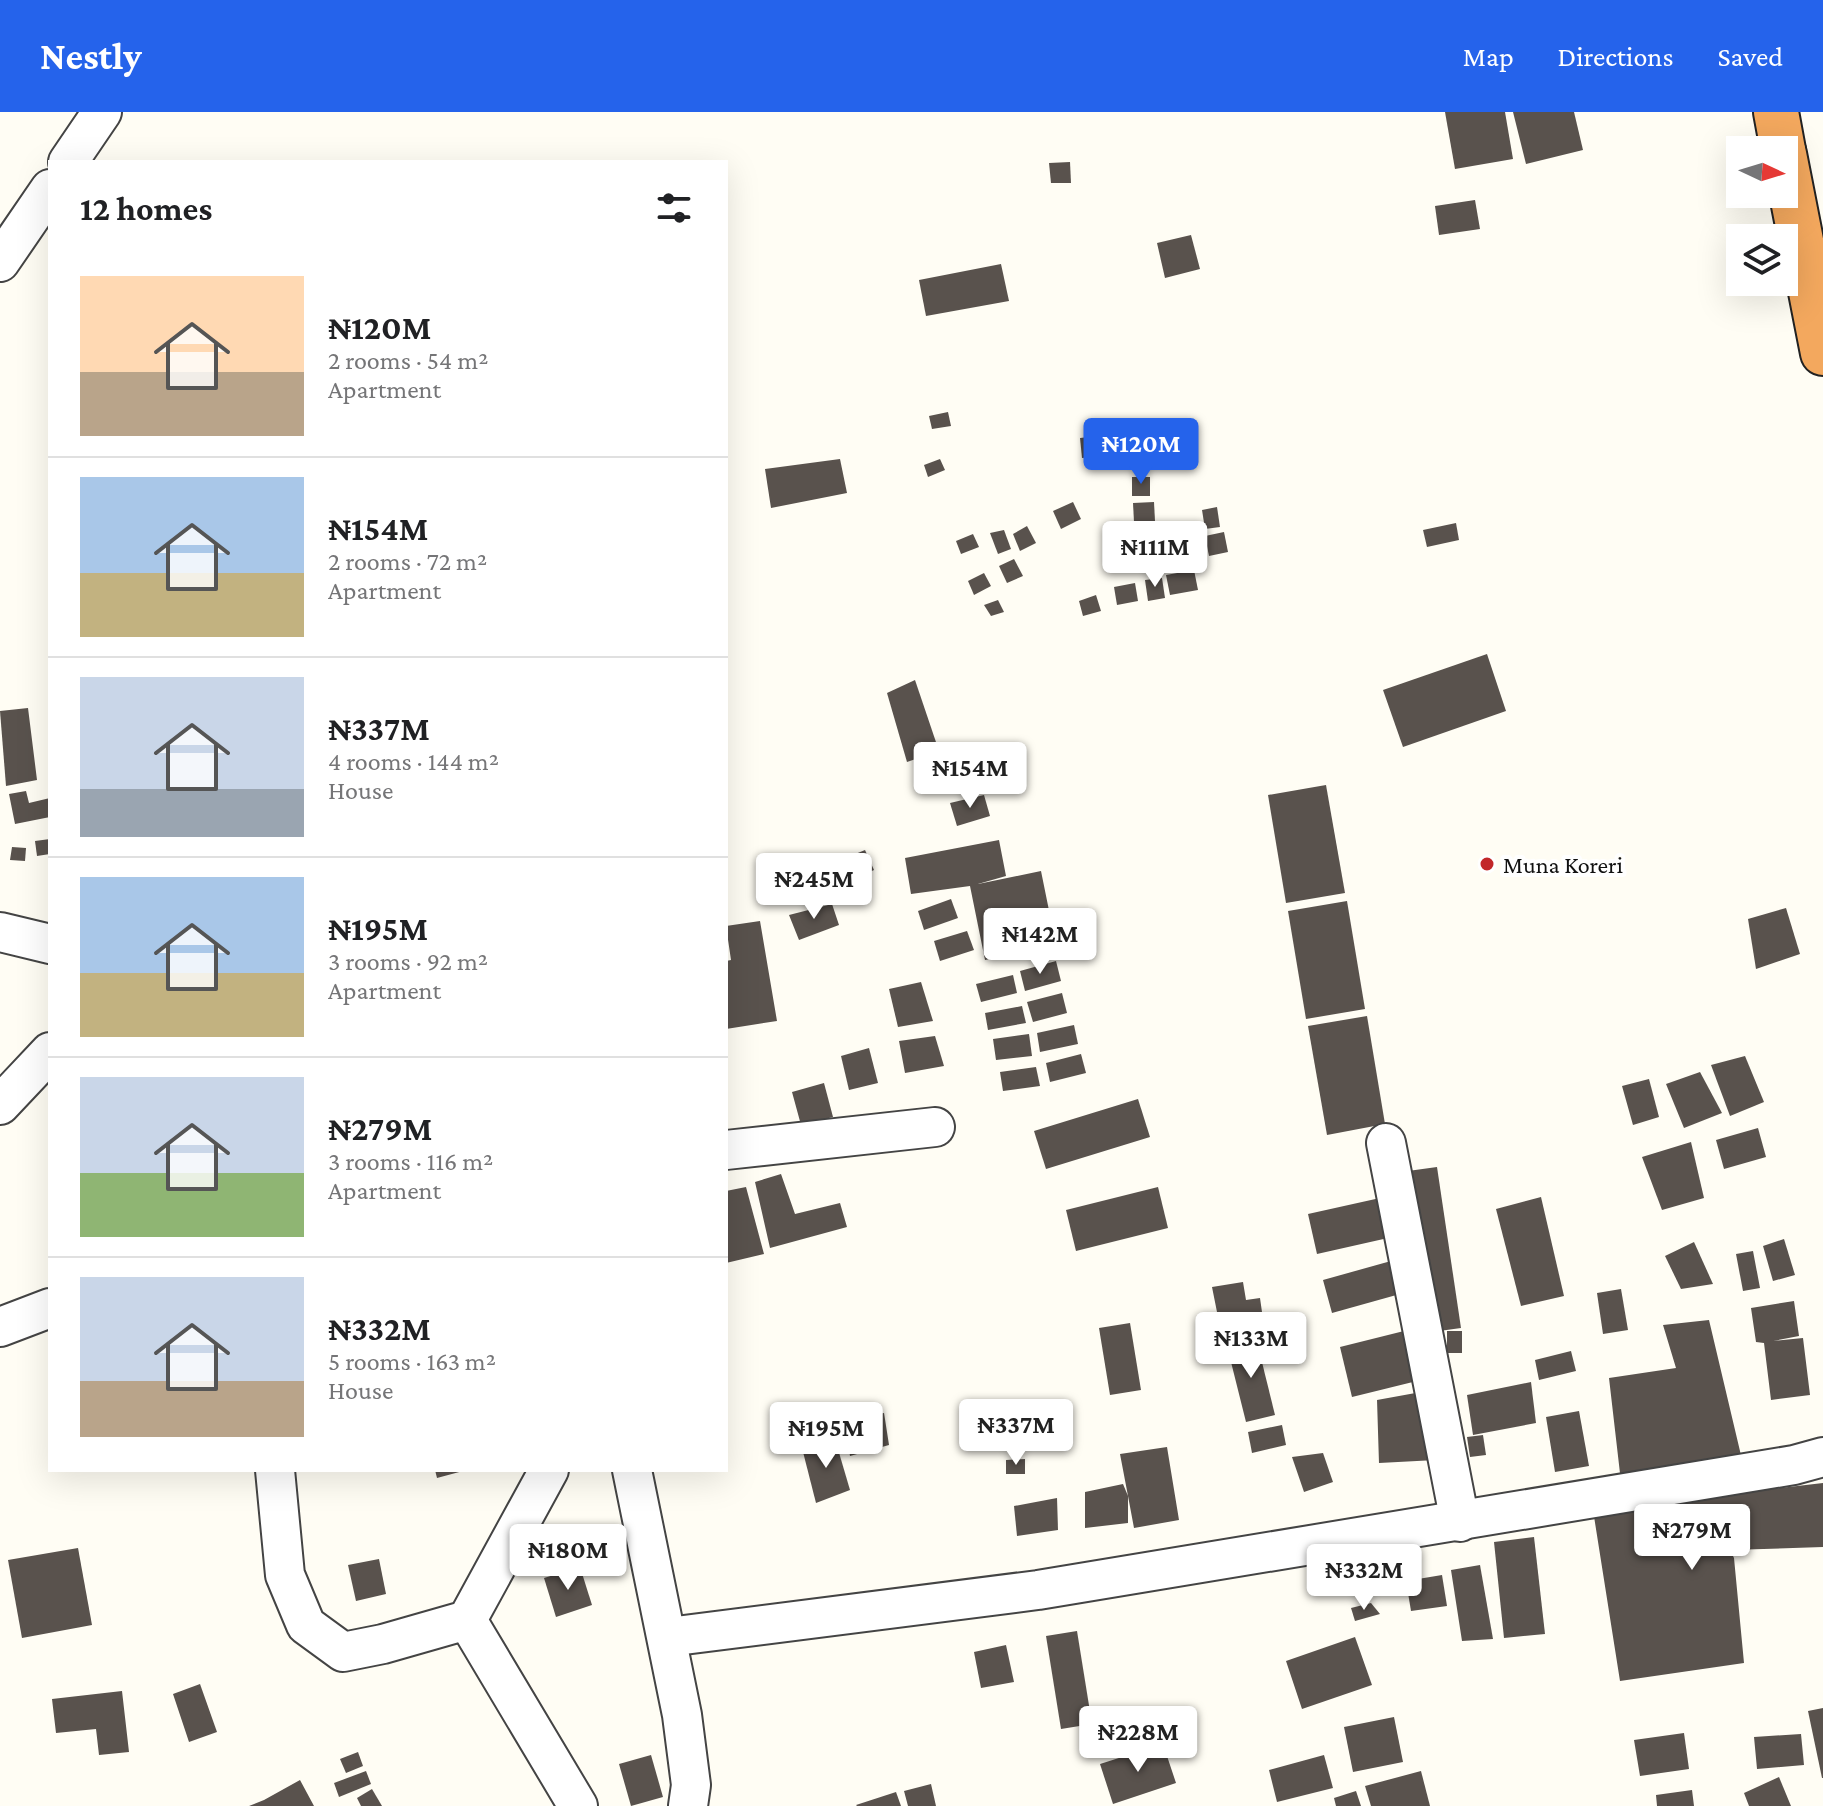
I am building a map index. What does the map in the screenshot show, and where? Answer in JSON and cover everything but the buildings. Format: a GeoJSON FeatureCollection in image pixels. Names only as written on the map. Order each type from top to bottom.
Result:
{"type":"FeatureCollection","features":[{"type":"Feature","properties":{"kind":"highway"},"geometry":{"type":"LineString","coordinates":[[1776,112],[1781,136]]}},
{"type":"Feature","properties":{"kind":"highway"},"geometry":{"type":"LineString","coordinates":[[1795,208],[1823,353]]}},
{"type":"Feature","properties":{"kind":"street"},"geometry":{"type":"LineString","coordinates":[[69,160],[102,112]]}},
{"type":"Feature","properties":{"kind":"street"},"geometry":{"type":"LineString","coordinates":[[0,262],[48,192]]}},
{"type":"Feature","properties":{"kind":"street"},"geometry":{"type":"LineString","coordinates":[[0,932],[48,944]]}},
{"type":"Feature","properties":{"kind":"street"},"geometry":{"type":"LineString","coordinates":[[0,1105],[48,1054]]}},
{"type":"Feature","properties":{"kind":"street"},"geometry":{"type":"LineString","coordinates":[[728,1150],[935,1127]]}},
{"type":"Feature","properties":{"kind":"street"},"geometry":{"type":"LineString","coordinates":[[1386,1143],[1460,1522]]}},
{"type":"Feature","properties":{"kind":"street"},"geometry":{"type":"LineString","coordinates":[[0,1327],[48,1309]]}},
{"type":"Feature","properties":{"kind":"street"},"geometry":{"type":"LineString","coordinates":[[668,1637],[1038,1590],[1460,1522],[1823,1457]]}},
{"type":"Feature","properties":{"kind":"street"},"geometry":{"type":"LineString","coordinates":[[275,1472],[285,1575],[306,1625],[343,1652],[467,1620],[548,1472]]}},
{"type":"Feature","properties":{"kind":"street"},"geometry":{"type":"LineString","coordinates":[[632,1472],[668,1637],[689,1771],[688,1806]]}},
{"type":"Feature","properties":{"kind":"street"},"geometry":{"type":"LineString","coordinates":[[467,1620],[578,1806]]}},
{"type":"Feature","properties":{"kind":"place","name":"Muna Koreri"},"geometry":{"type":"Point","coordinates":[1487,864]}}]}
